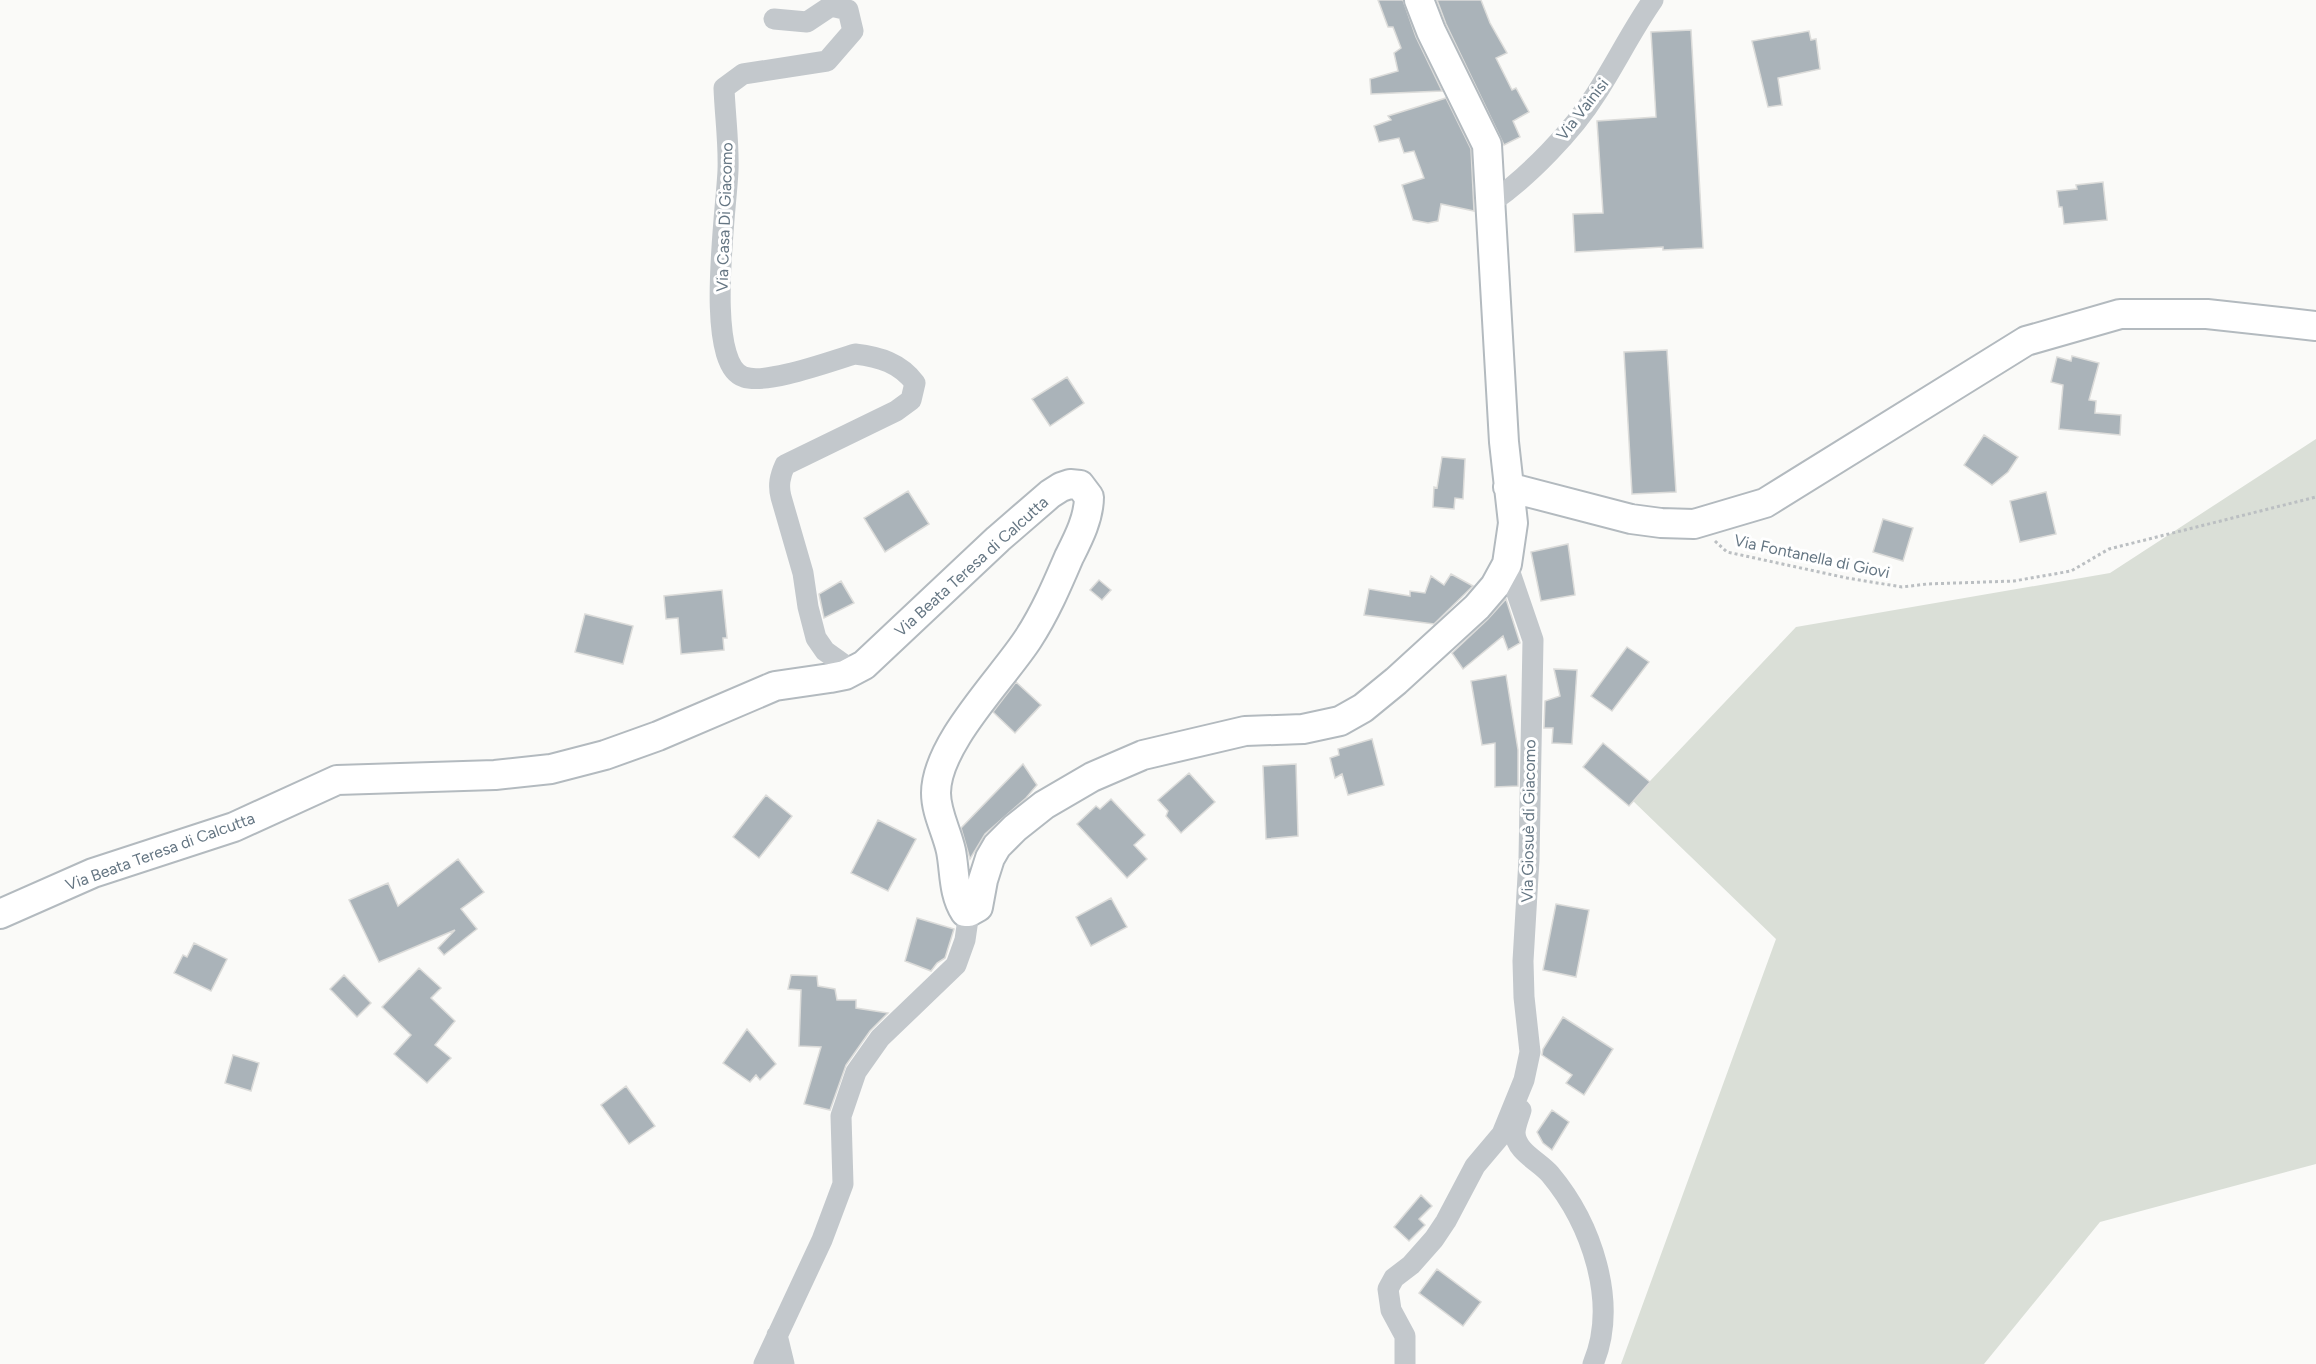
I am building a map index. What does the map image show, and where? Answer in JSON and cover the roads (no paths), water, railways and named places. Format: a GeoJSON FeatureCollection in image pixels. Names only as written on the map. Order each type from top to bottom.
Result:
{"type":"FeatureCollection","features":[{"type":"Feature","properties":{"kind":"street"},"geometry":{"type":"LineString","coordinates":[[764,1364],[822,1240],[843,1184],[841,1116],[856,1072],[880,1038],[956,965],[965,940],[969,912],[978,907],[983,880],[990,858],[997,846],[1044,805],[1092,777],[1143,755],[1245,731],[1303,729],[1340,722],[1363,708],[1396,681],[1477,607],[1494,586],[1507,564],[1513,524],[1508,487],[1497,337],[1487,145],[1431,31],[1419,0]]}},
{"type":"Feature","properties":{"kind":"street","name":"Via Vainisi"},"geometry":{"type":"LineString","coordinates":[[1491,202],[1515,186],[1587,105],[1653,0]]}},
{"type":"Feature","properties":{"kind":"street","name":"Via Casa Di Giacomo"},"geometry":{"type":"LineString","coordinates":[[774,18],[807,22],[831,6],[848,10],[853,31],[826,61],[743,74],[724,88],[728,170],[720,261],[722,337],[734,371],[744,377],[762,379],[855,354],[871,356],[892,363],[907,373],[915,383],[911,400],[896,411],[785,465],[778,486],[803,573],[816,638],[825,651],[853,671]]}},
{"type":"Feature","properties":{"kind":"street"},"geometry":{"type":"LineString","coordinates":[[1508,487],[1631,519],[1694,524],[1765,503],[2026,341],[2120,314],[2207,314],[2316,326]]}},
{"type":"Feature","properties":{"kind":"street","name":"Via Beata Teresa di Calcutta"},"geometry":{"type":"LineString","coordinates":[[0,914],[93,873],[234,827],[337,780],[495,775],[551,769],[605,755],[658,736],[775,686],[830,678],[853,671],[864,665],[989,547],[1050,494],[1070,484],[1080,485],[1089,497],[1085,520],[1046,608],[1028,640],[959,731],[937,784],[938,805],[952,855],[958,896],[965,912],[969,912]]}},
{"type":"Feature","properties":{"kind":"street","name":"Via Giosuè di Giacomo"},"geometry":{"type":"LineString","coordinates":[[1405,1364],[1405,1336],[1391,1310],[1388,1288],[1394,1278],[1426,1250],[1446,1221],[1475,1166],[1502,1134],[1524,1080],[1530,1052],[1523,961],[1529,858],[1533,640],[1507,564]]}},
{"type":"Feature","properties":{"kind":"street","name":"Via Giosuè di Giacomo"},"geometry":{"type":"LineString","coordinates":[[1524,1080],[1524,1095],[1515,1134],[1522,1149],[1549,1173],[1578,1214],[1593,1252],[1601,1286],[1603,1310],[1600,1338],[1593,1364]]}},
{"type":"Feature","properties":{"kind":"street"},"geometry":{"type":"LineString","coordinates":[[777,1335],[784,1364]]}}]}
